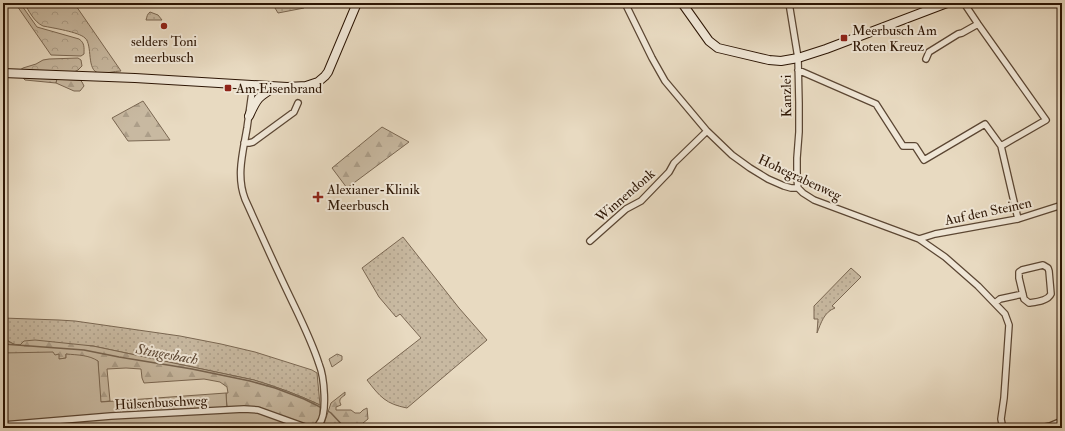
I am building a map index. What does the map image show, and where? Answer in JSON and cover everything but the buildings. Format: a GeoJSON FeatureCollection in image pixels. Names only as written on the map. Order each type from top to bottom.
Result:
{"type":"FeatureCollection","features":[{"type":"Feature","properties":{"kind":"main road"},"geometry":{"type":"LineString","coordinates":[[3,73],[135,78],[253,85],[306,86],[318,82],[328,72],[357,3]]}},
{"type":"Feature","properties":{"kind":"main road"},"geometry":{"type":"LineString","coordinates":[[682,3],[709,41],[718,48],[769,60],[781,61],[798,58],[826,49],[947,3]]}},
{"type":"Feature","properties":{"kind":"main road"},"geometry":{"type":"LineString","coordinates":[[249,116],[258,99],[264,93],[277,86]]}},
{"type":"Feature","properties":{"kind":"street","name":"Hohegrabenweg"},"geometry":{"type":"LineString","coordinates":[[625,3],[664,81],[707,131],[732,155],[768,179],[784,186],[798,188],[814,200],[919,239],[945,258],[996,303],[1005,314],[1009,325],[1004,398],[1001,419],[1002,424],[1006,428]]}},
{"type":"Feature","properties":{"kind":"street","name":"Kanzlei"},"geometry":{"type":"LineString","coordinates":[[789,3],[798,58],[799,118],[796,179],[798,188]]}},
{"type":"Feature","properties":{"kind":"street"},"geometry":{"type":"LineString","coordinates":[[964,3],[1046,120],[1001,146]]}},
{"type":"Feature","properties":{"kind":"street"},"geometry":{"type":"LineString","coordinates":[[926,59],[930,51],[978,24]]}},
{"type":"Feature","properties":{"kind":"street"},"geometry":{"type":"LineString","coordinates":[[798,70],[876,104],[903,146],[915,146],[924,160],[985,124],[1001,146],[1018,219]]}},
{"type":"Feature","properties":{"kind":"street"},"geometry":{"type":"LineString","coordinates":[[253,85],[244,143],[250,144],[294,112],[298,103]]}},
{"type":"Feature","properties":{"kind":"street","name":"Winnendonk"},"geometry":{"type":"LineString","coordinates":[[590,241],[626,209],[641,201],[669,172],[674,163],[707,131]]}},
{"type":"Feature","properties":{"kind":"street","name":"Hülsenbuschweg"},"geometry":{"type":"LineString","coordinates":[[3,425],[111,416],[244,409],[258,410],[308,428],[316,426],[320,422],[324,402],[321,368],[304,327],[243,194],[240,173],[244,143]]}},
{"type":"Feature","properties":{"kind":"street","name":"Auf den Steinen"},"geometry":{"type":"LineString","coordinates":[[919,239],[935,234],[1018,219],[1062,204]]}},
{"type":"Feature","properties":{"kind":"street"},"geometry":{"type":"LineString","coordinates":[[1043,265],[1046,266],[1051,294],[1050,297],[1029,303],[1024,299],[1023,294],[1019,274],[1020,272],[1022,270],[1043,265]]}},
{"type":"Feature","properties":{"kind":"street"},"geometry":{"type":"LineString","coordinates":[[996,303],[1000,299],[1023,294]]}},
{"type":"Feature","properties":{"kind":"street"},"geometry":{"type":"LineString","coordinates":[[1040,428],[1062,421]]}},
{"type":"Feature","properties":{"kind":"green space"},"geometry":{"type":"Polygon","coordinates":[[[15,3],[20,3],[37,27],[79,39],[83,44],[84,54],[81,56],[51,55],[15,3]]]}},
{"type":"Feature","properties":{"kind":"green space"},"geometry":{"type":"Polygon","coordinates":[[[24,3],[74,3],[121,71],[99,73],[95,71],[92,68],[89,46],[85,38],[72,32],[43,26],[32,16],[24,3]]]}},
{"type":"Feature","properties":{"kind":"green space"},"geometry":{"type":"Polygon","coordinates":[[[272,3],[306,3],[304,8],[278,13],[272,3]]]}},
{"type":"Feature","properties":{"kind":"green space"},"geometry":{"type":"Polygon","coordinates":[[[150,12],[158,15],[162,20],[146,20],[150,12]]]}},
{"type":"Feature","properties":{"kind":"green space"},"geometry":{"type":"Polygon","coordinates":[[[78,58],[81,60],[82,66],[74,72],[20,70],[43,60],[78,58]]]}},
{"type":"Feature","properties":{"kind":"green space"},"geometry":{"type":"Polygon","coordinates":[[[23,78],[57,79],[56,83],[25,80],[23,78]]]}},
{"type":"Feature","properties":{"kind":"green space"},"geometry":{"type":"Polygon","coordinates":[[[57,79],[80,80],[84,86],[80,91],[74,91],[56,83],[57,79]]]}},
{"type":"Feature","properties":{"kind":"green space"},"geometry":{"type":"Polygon","coordinates":[[[143,101],[170,140],[128,141],[112,118],[143,101]]]}},
{"type":"Feature","properties":{"kind":"green space"},"geometry":{"type":"Polygon","coordinates":[[[382,127],[409,142],[347,188],[332,168],[382,127]]]}},
{"type":"Feature","properties":{"kind":"green space"},"geometry":{"type":"Polygon","coordinates":[[[403,237],[459,308],[487,340],[407,408],[384,399],[367,380],[421,338],[400,314],[396,317],[379,297],[362,268],[403,237]]]}},
{"type":"Feature","properties":{"kind":"green space"},"geometry":{"type":"Polygon","coordinates":[[[851,268],[861,277],[832,306],[835,308],[828,312],[817,333],[818,319],[814,319],[814,306],[851,268]]]}},
{"type":"Feature","properties":{"kind":"green space"},"geometry":{"type":"Polygon","coordinates":[[[3,318],[75,321],[180,336],[255,352],[312,370],[317,373],[320,405],[288,391],[254,380],[93,346],[15,345],[7,340],[3,340],[3,318]]]}},
{"type":"Feature","properties":{"kind":"green space"},"geometry":{"type":"Polygon","coordinates":[[[3,340],[20,345],[24,341],[35,340],[93,346],[254,380],[288,391],[320,405],[320,428],[227,407],[227,387],[220,382],[204,379],[144,383],[141,369],[107,369],[110,401],[100,402],[98,361],[66,354],[66,358],[59,359],[54,355],[3,353],[3,340]]]}},
{"type":"Feature","properties":{"kind":"green space"},"geometry":{"type":"Polygon","coordinates":[[[53,352],[55,355],[59,354],[59,359],[66,358],[66,354],[87,356],[98,361],[101,402],[226,393],[227,411],[257,412],[303,428],[3,427],[3,353],[53,352]]]}},
{"type":"Feature","properties":{"kind":"green space"},"geometry":{"type":"Polygon","coordinates":[[[337,354],[342,356],[342,360],[332,367],[329,359],[337,354]]]}},
{"type":"Feature","properties":{"kind":"green space"},"geometry":{"type":"Polygon","coordinates":[[[345,392],[345,395],[340,400],[341,405],[336,407],[336,410],[351,410],[355,413],[360,413],[367,408],[368,419],[363,423],[361,428],[324,428],[331,403],[345,392]]]}},
{"type":"Feature","properties":{"kind":"waterway","name":"Stingesbach"},"geometry":{"type":"LineString","coordinates":[[3,344],[84,350],[192,369],[250,381],[275,388],[304,399],[322,408]]}},
{"type":"Feature","properties":{"kind":"waterway","name":"Stingesbach"},"geometry":{"type":"LineString","coordinates":[[328,411],[345,428]]}},
{"type":"Feature","properties":{"kind":"place","name":"selders Toni meerbusch"},"geometry":{"type":"Point","coordinates":[164,26]}},
{"type":"Feature","properties":{"kind":"place","name":"Meerbusch Am Roten Kreuz"},"geometry":{"type":"Point","coordinates":[844,38]}},
{"type":"Feature","properties":{"kind":"place","name":"Am Eisenbrand"},"geometry":{"type":"Point","coordinates":[228,88]}},
{"type":"Feature","properties":{"kind":"place","name":"Alexianer-Klinik Meerbusch"},"geometry":{"type":"Point","coordinates":[318,197]}}]}
